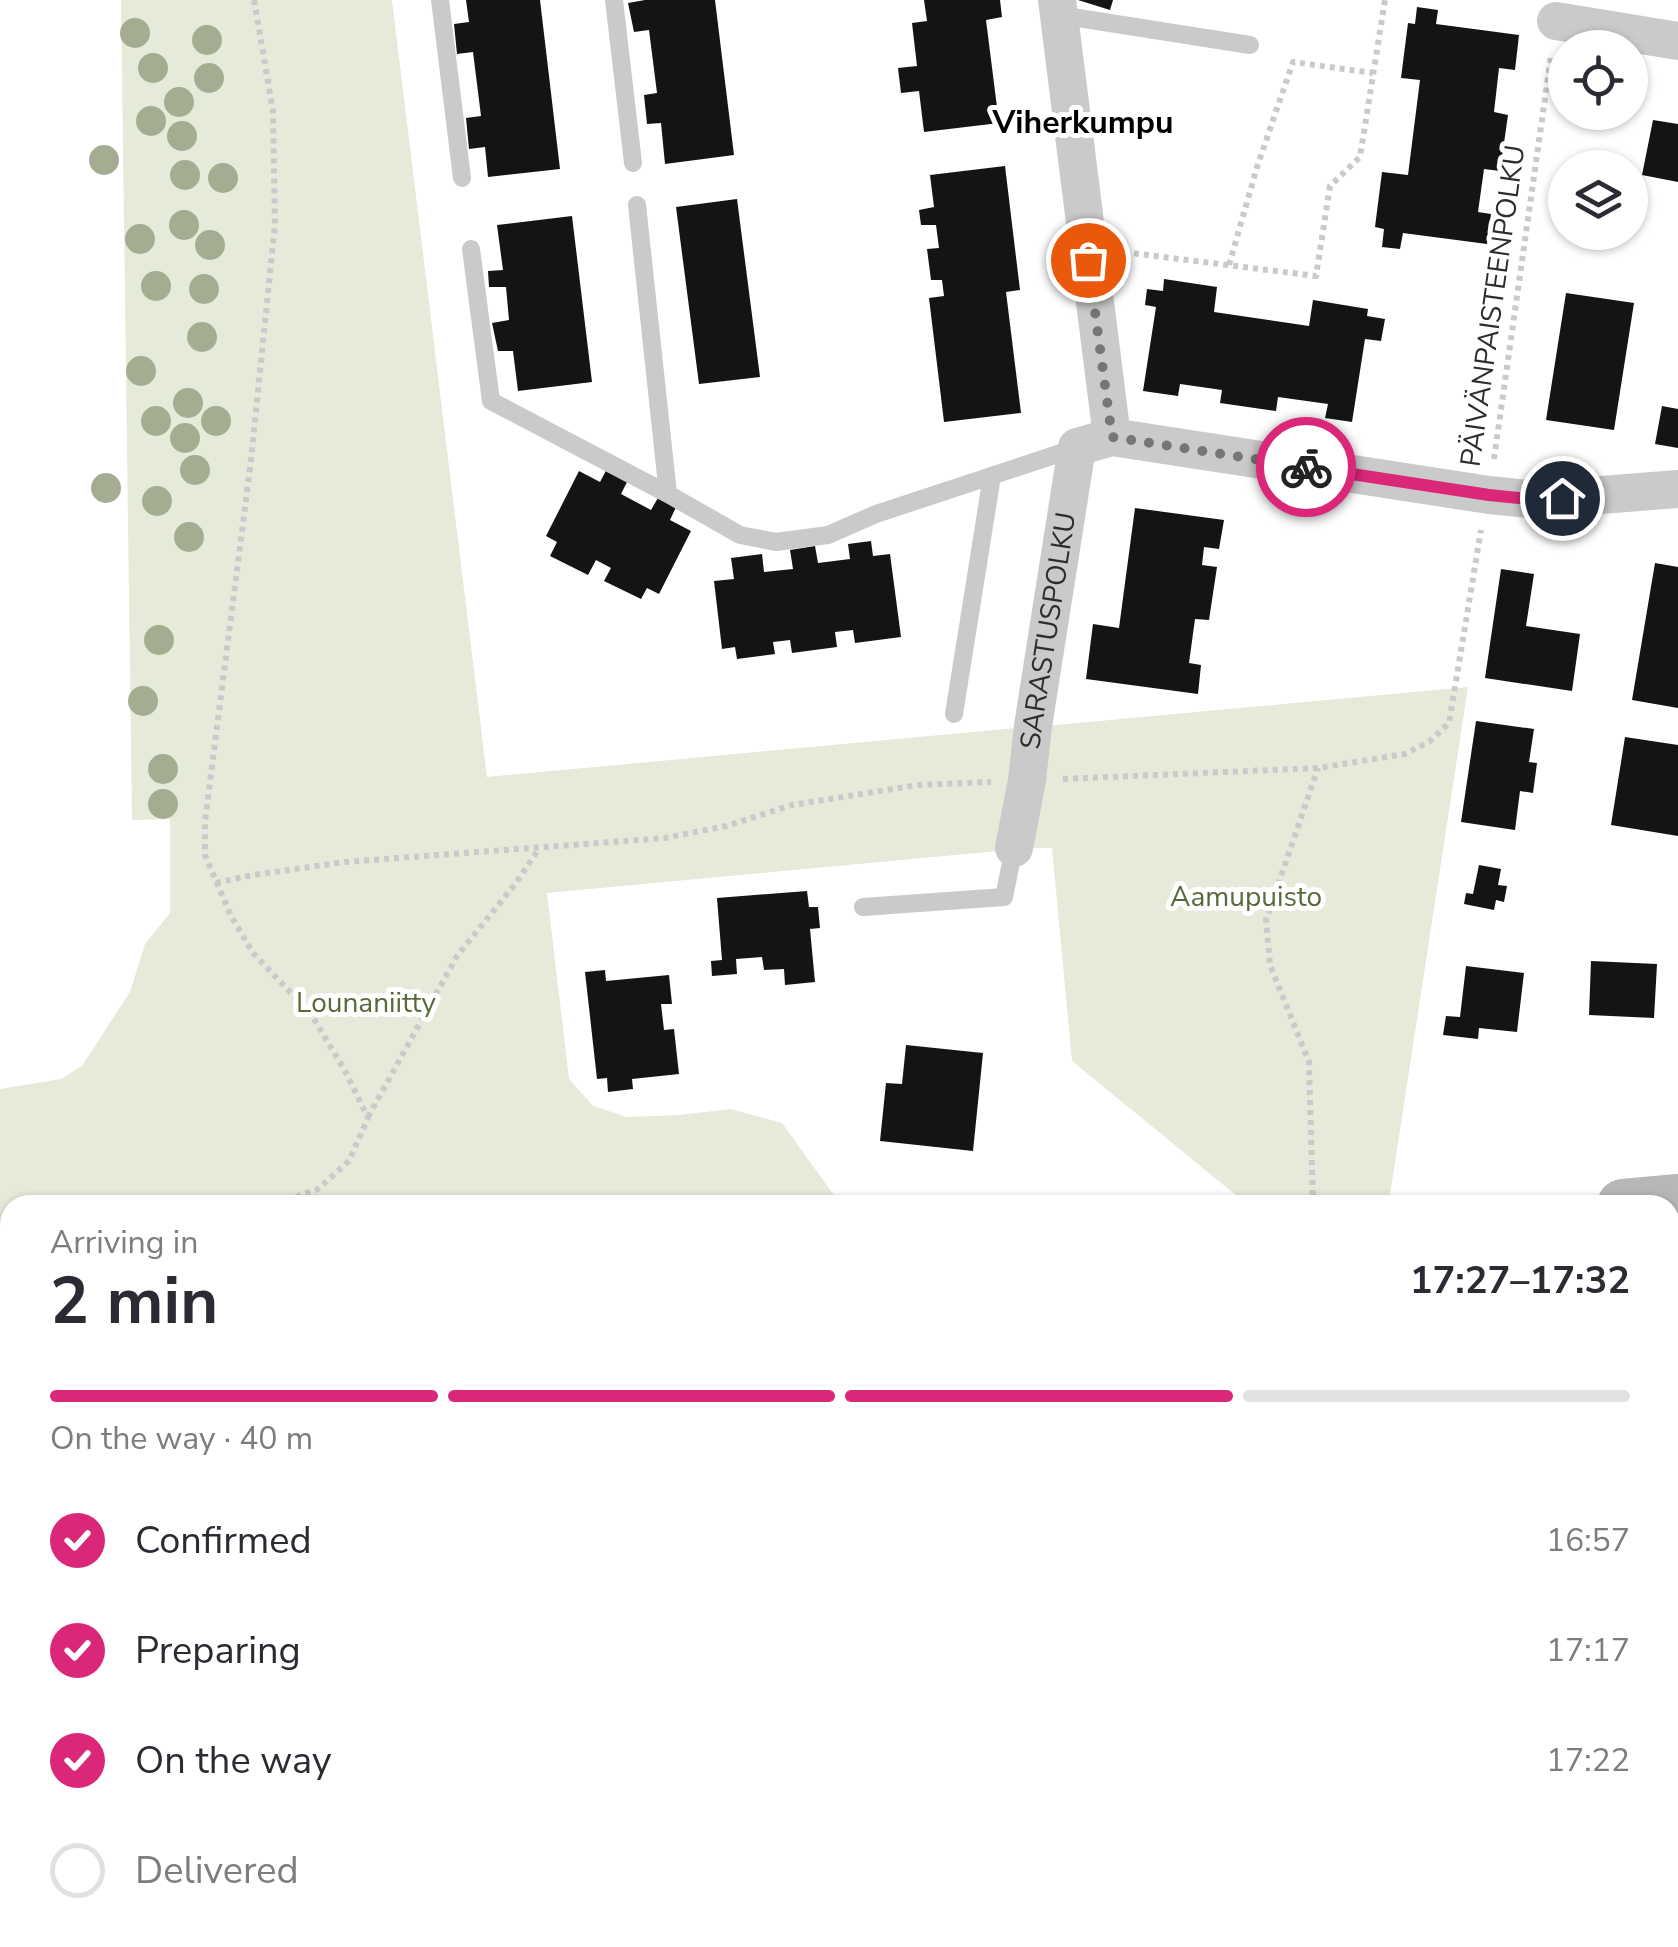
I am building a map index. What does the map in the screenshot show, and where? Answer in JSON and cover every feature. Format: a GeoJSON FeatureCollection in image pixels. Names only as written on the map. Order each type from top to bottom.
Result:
{"type":"FeatureCollection","features":[{"type":"Feature","properties":{"kind":"street","name":"SARASTUSPOLKU"},"geometry":{"type":"LineString","coordinates":[[1014,848],[1032,726],[1094,442],[1088,260],[1058,8]]}},
{"type":"Feature","properties":{"kind":"street"},"geometry":{"type":"LineString","coordinates":[[1556,20],[1678,41]]}},
{"type":"Feature","properties":{"kind":"street"},"geometry":{"type":"LineString","coordinates":[[1094,442],[1538,500],[1678,488]]}},
{"type":"Feature","properties":{"kind":"lane"},"geometry":{"type":"LineString","coordinates":[[440,0],[462,178]]}},
{"type":"Feature","properties":{"kind":"lane"},"geometry":{"type":"LineString","coordinates":[[614,0],[633,163]]}},
{"type":"Feature","properties":{"kind":"lane"},"geometry":{"type":"LineString","coordinates":[[1058,8],[1250,45]]}},
{"type":"Feature","properties":{"kind":"lane"},"geometry":{"type":"LineString","coordinates":[[637,205],[668,494]]}},
{"type":"Feature","properties":{"kind":"lane"},"geometry":{"type":"LineString","coordinates":[[471,248],[492,401],[740,535],[776,542],[828,535],[876,514],[1094,442]]}},
{"type":"Feature","properties":{"kind":"lane"},"geometry":{"type":"LineString","coordinates":[[954,714],[992,476]]}},
{"type":"Feature","properties":{"kind":"lane"},"geometry":{"type":"LineString","coordinates":[[864,908],[1004,896],[1014,848]]}},
{"type":"Feature","properties":{"kind":"path"},"geometry":{"type":"LineString","coordinates":[[254,0],[272,112],[275,224],[251,460],[204,821],[205,855],[230,916],[252,953],[311,1014],[368,1118]]}},
{"type":"Feature","properties":{"kind":"path"},"geometry":{"type":"LineString","coordinates":[[1088,260],[1131,253],[1316,276],[1330,186],[1360,157],[1385,0]]}},
{"type":"Feature","properties":{"kind":"path","name":"PÄIVÄNPAISTEENPOLKU"},"geometry":{"type":"LineString","coordinates":[[216,883],[346,862],[665,838],[726,826],[792,805],[918,785],[1318,768],[1404,754],[1430,741],[1449,723],[1489,495],[1556,20]]}},
{"type":"Feature","properties":{"kind":"path"},"geometry":{"type":"LineString","coordinates":[[1229,265],[1293,62],[1374,73]]}},
{"type":"Feature","properties":{"kind":"path"},"geometry":{"type":"LineString","coordinates":[[1313,1195],[1309,1062],[1270,966],[1266,920],[1318,768]]}},
{"type":"Feature","properties":{"kind":"path"},"geometry":{"type":"LineString","coordinates":[[301,1195],[318,1189],[349,1161],[368,1118],[457,956],[516,883],[538,848]]}},
{"type":"Feature","properties":{"kind":"green space","name":"Lounaniitty"},"geometry":{"type":"Polygon","coordinates":[[[121,0],[392,0],[487,777],[1016,728],[998,851],[547,893],[569,1079],[593,1106],[627,1117],[731,1109],[782,1123],[834,1195],[0,1195],[0,1089],[61,1079],[82,1066],[130,992],[145,944],[170,913],[170,819],[132,820],[121,0]]]}},
{"type":"Feature","properties":{"kind":"green space","name":"Aamupuisto"},"geometry":{"type":"Polygon","coordinates":[[[1468,687],[1390,1195],[1236,1195],[1072,1061],[1052,848],[1026,848],[1045,726],[1468,687]]]}},
{"type":"Feature","properties":{"kind":"building"},"geometry":{"type":"Polygon","coordinates":[[[466,0],[540,0],[560,169],[488,177],[485,147],[469,149],[466,118],[481,116],[473,52],[457,54],[454,24],[469,22],[466,0]]]}},
{"type":"Feature","properties":{"kind":"building"},"geometry":{"type":"Polygon","coordinates":[[[715,0],[734,155],[665,164],[661,123],[647,124],[644,95],[657,93],[649,30],[634,32],[628,3],[715,0]]]}},
{"type":"Feature","properties":{"kind":"building"},"geometry":{"type":"Polygon","coordinates":[[[924,0],[1000,0],[1002,17],[986,20],[999,123],[924,132],[919,91],[901,93],[898,68],[917,66],[912,23],[927,21],[924,0]]]}},
{"type":"Feature","properties":{"kind":"building"},"geometry":{"type":"Polygon","coordinates":[[[1078,0],[1113,0],[1110,10],[1078,0]]]}},
{"type":"Feature","properties":{"kind":"building"},"geometry":{"type":"Polygon","coordinates":[[[1417,7],[1438,10],[1436,24],[1519,35],[1515,70],[1499,68],[1494,112],[1508,115],[1500,171],[1484,169],[1478,212],[1491,214],[1487,244],[1403,233],[1400,249],[1382,247],[1384,229],[1375,227],[1382,172],[1408,175],[1420,80],[1401,78],[1408,23],[1415,24],[1417,7]]]}},
{"type":"Feature","properties":{"kind":"building"},"geometry":{"type":"Polygon","coordinates":[[[1653,120],[1678,124],[1678,182],[1648,176],[1647,150],[1653,120]]]}},
{"type":"Feature","properties":{"kind":"building"},"geometry":{"type":"Polygon","coordinates":[[[1005,166],[1020,290],[1006,292],[1021,413],[944,422],[929,298],[944,296],[942,280],[931,280],[927,249],[939,248],[936,225],[921,225],[919,210],[934,207],[930,175],[1005,166]]]}},
{"type":"Feature","properties":{"kind":"building"},"geometry":{"type":"Polygon","coordinates":[[[737,199],[760,377],[699,384],[676,207],[737,199]]]}},
{"type":"Feature","properties":{"kind":"building"},"geometry":{"type":"Polygon","coordinates":[[[572,216],[592,382],[518,391],[513,351],[498,351],[492,323],[509,320],[506,287],[489,287],[488,271],[503,270],[497,225],[572,216]]]}},
{"type":"Feature","properties":{"kind":"building"},"geometry":{"type":"Polygon","coordinates":[[[1164,279],[1217,287],[1214,312],[1309,326],[1313,300],[1368,309],[1367,316],[1385,319],[1381,341],[1365,339],[1352,422],[1325,418],[1328,404],[1278,397],[1276,411],[1220,403],[1222,390],[1180,384],[1178,396],[1143,391],[1156,307],[1145,305],[1147,289],[1163,291],[1164,279]]]}},
{"type":"Feature","properties":{"kind":"building"},"geometry":{"type":"Polygon","coordinates":[[[1566,293],[1634,303],[1614,430],[1546,420],[1566,293]]]}},
{"type":"Feature","properties":{"kind":"building"},"geometry":{"type":"Polygon","coordinates":[[[1662,406],[1678,409],[1678,448],[1655,444],[1662,406]]]}},
{"type":"Feature","properties":{"kind":"building"},"geometry":{"type":"Polygon","coordinates":[[[609,465],[630,476],[621,494],[651,510],[659,496],[677,505],[670,520],[691,531],[659,594],[647,588],[641,599],[604,581],[611,568],[596,560],[588,575],[550,556],[557,542],[546,536],[579,471],[600,482],[609,465]]]}},
{"type":"Feature","properties":{"kind":"building"},"geometry":{"type":"Polygon","coordinates":[[[1135,508],[1224,520],[1219,549],[1204,547],[1202,565],[1217,567],[1209,620],[1195,619],[1189,663],[1201,665],[1198,694],[1086,679],[1093,624],[1119,628],[1135,508]]]}},
{"type":"Feature","properties":{"kind":"building"},"geometry":{"type":"Polygon","coordinates":[[[871,541],[873,556],[890,554],[901,637],[855,643],[853,630],[835,632],[837,647],[792,653],[790,640],[773,642],[775,654],[737,659],[735,647],[722,649],[714,581],[734,579],[731,558],[762,554],[764,572],[793,569],[790,550],[815,546],[818,563],[850,559],[848,544],[871,541]]]}},
{"type":"Feature","properties":{"kind":"building"},"geometry":{"type":"Polygon","coordinates":[[[1655,563],[1678,567],[1678,708],[1632,700],[1655,563]]]}},
{"type":"Feature","properties":{"kind":"building"},"geometry":{"type":"Polygon","coordinates":[[[1501,569],[1534,574],[1526,626],[1580,634],[1572,691],[1485,678],[1501,569]]]}},
{"type":"Feature","properties":{"kind":"building"},"geometry":{"type":"Polygon","coordinates":[[[1476,721],[1534,729],[1529,762],[1537,763],[1533,793],[1520,791],[1515,830],[1461,822],[1476,721]]]}},
{"type":"Feature","properties":{"kind":"building"},"geometry":{"type":"Polygon","coordinates":[[[1625,737],[1678,745],[1678,836],[1611,825],[1625,737]]]}},
{"type":"Feature","properties":{"kind":"building"},"geometry":{"type":"Polygon","coordinates":[[[1479,865],[1501,869],[1498,885],[1507,886],[1504,902],[1496,900],[1494,910],[1464,904],[1466,893],[1473,894],[1479,865]]]}},
{"type":"Feature","properties":{"kind":"building"},"geometry":{"type":"Polygon","coordinates":[[[807,891],[809,907],[818,907],[820,928],[810,929],[815,982],[785,985],[784,969],[764,970],[762,957],[736,959],[737,974],[712,976],[711,961],[722,960],[717,898],[807,891]]]}},
{"type":"Feature","properties":{"kind":"building"},"geometry":{"type":"Polygon","coordinates":[[[1591,961],[1657,964],[1654,1018],[1589,1015],[1591,961]]]}},
{"type":"Feature","properties":{"kind":"building"},"geometry":{"type":"Polygon","coordinates":[[[1466,966],[1524,973],[1517,1032],[1479,1028],[1478,1039],[1443,1035],[1446,1016],[1460,1017],[1466,966]]]}},
{"type":"Feature","properties":{"kind":"building"},"geometry":{"type":"Polygon","coordinates":[[[605,970],[606,981],[669,975],[672,1004],[661,1004],[664,1030],[674,1029],[679,1074],[632,1079],[633,1089],[608,1092],[607,1078],[597,1079],[585,972],[605,970]]]}},
{"type":"Feature","properties":{"kind":"building"},"geometry":{"type":"Polygon","coordinates":[[[906,1045],[983,1053],[973,1151],[880,1141],[886,1083],[902,1084],[906,1045]]]}},
{"type":"Feature","properties":{"kind":"way so far"},"geometry":{"type":"LineString","coordinates":[[1088,260],[1112,437],[1306,467]]}},
{"type":"Feature","properties":{"kind":"district","name":"Viherkumpu"},"geometry":{"type":"Point","coordinates":[1083,122]}},
{"type":"Feature","properties":{"kind":"route"},"geometry":{"type":"LineString","coordinates":[[1306,467],[1489,495],[1562,498]]}}]}
